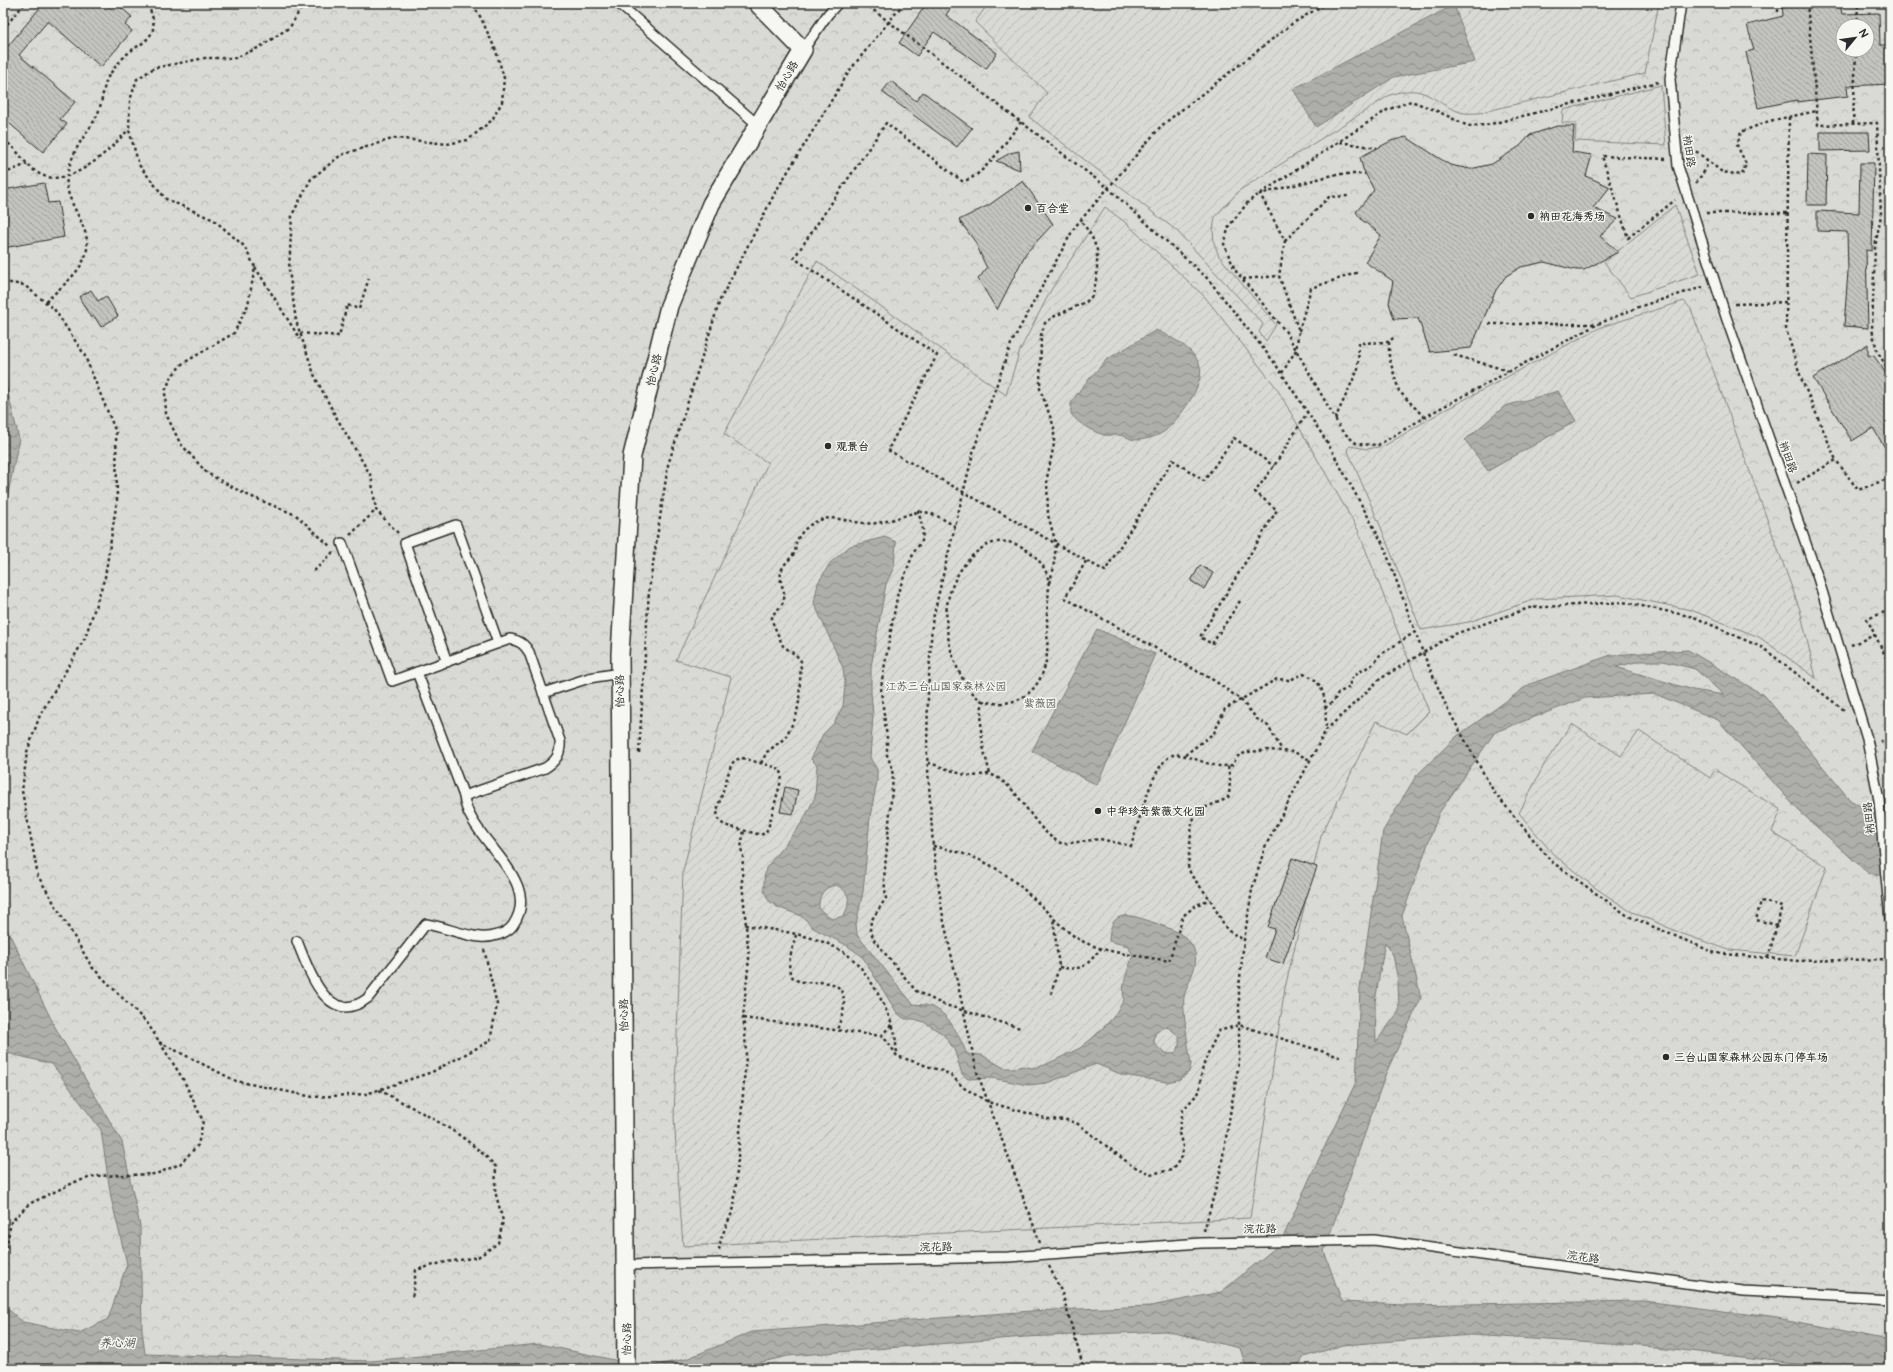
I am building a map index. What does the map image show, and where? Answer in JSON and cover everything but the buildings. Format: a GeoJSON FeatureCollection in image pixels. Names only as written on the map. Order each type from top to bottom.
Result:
{"type":"FeatureCollection","features":[{"type":"Feature","properties":{"kind":"street"},"geometry":{"type":"LineString","coordinates":[[757,3],[803,50]]}},
{"type":"Feature","properties":{"kind":"street","name":"怡心路"},"geometry":{"type":"LineString","coordinates":[[626,1369],[627,1338],[620,673],[632,456],[668,314],[711,204],[803,50]]}},
{"type":"Feature","properties":{"kind":"lane"},"geometry":{"type":"LineString","coordinates":[[618,3],[758,125]]}},
{"type":"Feature","properties":{"kind":"lane"},"geometry":{"type":"LineString","coordinates":[[803,50],[828,14],[838,3]]}},
{"type":"Feature","properties":{"kind":"lane","name":"衲田路"},"geometry":{"type":"LineString","coordinates":[[1681,3],[1670,79],[1677,159],[1722,305],[1818,578],[1863,725],[1880,800],[1890,920]]}},
{"type":"Feature","properties":{"kind":"lane"},"geometry":{"type":"LineString","coordinates":[[447,662],[405,543],[456,525],[498,643]]}},
{"type":"Feature","properties":{"kind":"lane"},"geometry":{"type":"LineString","coordinates":[[339,546],[392,681],[510,638],[518,640],[524,644],[529,652],[560,741],[561,749],[558,756],[553,763],[536,771],[464,796]]}},
{"type":"Feature","properties":{"kind":"lane"},"geometry":{"type":"LineString","coordinates":[[297,941],[318,989],[329,1000],[348,1007],[358,1004],[368,998],[426,924],[481,937],[504,933],[511,928],[517,920],[520,911],[521,895],[516,879],[468,812],[464,796],[417,672]]}},
{"type":"Feature","properties":{"kind":"lane"},"geometry":{"type":"LineString","coordinates":[[543,693],[588,678],[620,673]]}},
{"type":"Feature","properties":{"kind":"lane","name":"浣花路"},"geometry":{"type":"LineString","coordinates":[[626,1264],[1008,1257],[1201,1243],[1374,1240],[1743,1290],[1890,1299]]}},
{"type":"Feature","properties":{"kind":"path"},"geometry":{"type":"LineString","coordinates":[[3,29],[25,3]]}},
{"type":"Feature","properties":{"kind":"path"},"geometry":{"type":"LineString","coordinates":[[46,302],[76,272],[84,259],[88,247],[81,222],[67,187],[67,176],[78,147],[91,128],[99,111],[106,81],[112,70],[152,32],[154,21],[146,3]]}},
{"type":"Feature","properties":{"kind":"path"},"geometry":{"type":"LineString","coordinates":[[303,344],[255,267],[244,246],[214,220],[166,199],[139,165],[129,130],[130,100],[137,79],[154,68],[205,58],[235,58],[260,47],[290,27],[304,3]]}},
{"type":"Feature","properties":{"kind":"path"},"geometry":{"type":"LineString","coordinates":[[405,543],[394,526],[376,510],[371,476],[335,416],[315,377],[303,344],[296,321],[289,270],[292,215],[311,179],[341,154],[395,138],[447,144],[468,140],[492,120],[502,102],[504,78],[496,51],[481,18],[472,3]]}},
{"type":"Feature","properties":{"kind":"path"},"geometry":{"type":"LineString","coordinates":[[864,3],[1108,188],[1208,279],[1282,373],[1326,442],[1383,544],[1423,653],[1447,708],[1494,792],[1552,862],[1628,916],[1715,953],[1799,961],[1890,960]]}},
{"type":"Feature","properties":{"kind":"path"},"geometry":{"type":"LineString","coordinates":[[638,760],[641,745],[649,590],[668,465],[720,300],[776,192],[850,70],[904,3]]}},
{"type":"Feature","properties":{"kind":"path"},"geometry":{"type":"LineString","coordinates":[[1084,1369],[1080,1350],[1062,1293],[1044,1254],[977,1072],[943,917],[933,846],[928,763],[928,693],[932,623],[974,449],[1011,344],[1074,228],[1161,126],[1293,23],[1327,3]]}},
{"type":"Feature","properties":{"kind":"path"},"geometry":{"type":"LineString","coordinates":[[1778,3],[1778,12]]}},
{"type":"Feature","properties":{"kind":"path"},"geometry":{"type":"LineString","coordinates":[[1807,3],[1818,125],[1877,123],[1881,215],[1875,247],[1872,329],[1877,351],[1890,372]]}},
{"type":"Feature","properties":{"kind":"path"},"geometry":{"type":"LineString","coordinates":[[1857,18],[1858,3]]}},
{"type":"Feature","properties":{"kind":"path"},"geometry":{"type":"LineString","coordinates":[[1853,124],[1856,58]]}},
{"type":"Feature","properties":{"kind":"path"},"geometry":{"type":"LineString","coordinates":[[1670,79],[1487,125],[1468,126],[1435,110],[1411,101],[1387,110],[1249,202],[1229,226],[1224,244],[1235,270],[1286,332],[1342,431],[1357,444],[1378,446],[1425,418],[1598,324],[1641,306],[1715,284]]}},
{"type":"Feature","properties":{"kind":"path"},"geometry":{"type":"LineString","coordinates":[[1676,148],[1697,152],[1722,172],[1742,176],[1746,164],[1737,145],[1741,132],[1769,121],[1817,111]]}},
{"type":"Feature","properties":{"kind":"path"},"geometry":{"type":"LineString","coordinates":[[1789,117],[1786,329],[1801,378],[1836,460],[1858,490],[1890,478]]}},
{"type":"Feature","properties":{"kind":"path"},"geometry":{"type":"LineString","coordinates":[[1021,122],[979,174],[969,180],[962,181],[886,123],[794,258],[937,355],[888,450],[1104,571],[1173,460],[1204,481],[1234,438],[1274,466]]}},
{"type":"Feature","properties":{"kind":"path"},"geometry":{"type":"LineString","coordinates":[[3,140],[20,153],[27,164],[39,174],[55,177],[67,176],[95,161],[111,149],[129,130]]}},
{"type":"Feature","properties":{"kind":"path"},"geometry":{"type":"LineString","coordinates":[[1340,142],[1377,148]]}},
{"type":"Feature","properties":{"kind":"path"},"geometry":{"type":"LineString","coordinates":[[1677,159],[1602,156],[1628,238],[1695,185],[1706,170],[1707,159]]}},
{"type":"Feature","properties":{"kind":"path"},"geometry":{"type":"LineString","coordinates":[[3,174],[27,164]]}},
{"type":"Feature","properties":{"kind":"path"},"geometry":{"type":"LineString","coordinates":[[1260,194],[1337,174],[1365,174]]}},
{"type":"Feature","properties":{"kind":"path"},"geometry":{"type":"LineString","coordinates":[[1260,194],[1285,240]]}},
{"type":"Feature","properties":{"kind":"path"},"geometry":{"type":"LineString","coordinates":[[1299,331],[1278,276],[1285,240],[1329,197],[1350,196]]}},
{"type":"Feature","properties":{"kind":"path"},"geometry":{"type":"LineString","coordinates":[[1693,214],[1788,213]]}},
{"type":"Feature","properties":{"kind":"path"},"geometry":{"type":"LineString","coordinates":[[1048,584],[1054,571],[1056,544],[1048,515],[1047,478],[1054,444],[1054,427],[1040,389],[1041,335],[1045,323],[1055,316],[1086,302],[1093,295],[1097,275],[1097,250],[1092,237],[1080,220]]}},
{"type":"Feature","properties":{"kind":"path"},"geometry":{"type":"LineString","coordinates":[[255,267],[248,305],[234,332],[182,364],[172,376],[165,391],[166,414],[180,443],[207,473],[245,494],[296,515],[331,546],[339,546]]}},
{"type":"Feature","properties":{"kind":"path"},"geometry":{"type":"LineString","coordinates":[[1282,373],[1296,350],[1299,331],[1311,288],[1359,272]]}},
{"type":"Feature","properties":{"kind":"path"},"geometry":{"type":"LineString","coordinates":[[1242,279],[1278,276]]}},
{"type":"Feature","properties":{"kind":"path"},"geometry":{"type":"LineString","coordinates":[[300,333],[339,336],[347,306],[359,310],[369,278]]}},
{"type":"Feature","properties":{"kind":"path"},"geometry":{"type":"LineString","coordinates":[[3,282],[24,285],[54,309],[84,354],[116,432],[117,500],[104,577],[85,638],[40,715],[27,752],[22,792],[38,876],[92,966],[148,1024],[183,1079],[203,1121],[198,1145],[180,1164],[156,1174],[95,1176],[75,1182],[29,1204],[11,1222],[5,1254],[3,1282]]}},
{"type":"Feature","properties":{"kind":"path"},"geometry":{"type":"LineString","coordinates":[[1722,305],[1787,302]]}},
{"type":"Feature","properties":{"kind":"path"},"geometry":{"type":"LineString","coordinates":[[1488,324],[1598,324]]}},
{"type":"Feature","properties":{"kind":"path"},"geometry":{"type":"LineString","coordinates":[[1394,336],[1389,342],[1389,357],[1399,391],[1425,418]]}},
{"type":"Feature","properties":{"kind":"path"},"geometry":{"type":"LineString","coordinates":[[1335,419],[1358,369],[1359,343],[1389,342]]}},
{"type":"Feature","properties":{"kind":"path"},"geometry":{"type":"LineString","coordinates":[[1454,354],[1509,372]]}},
{"type":"Feature","properties":{"kind":"path"},"geometry":{"type":"LineString","coordinates":[[1240,601],[1212,644],[1200,637],[1278,510],[1255,492],[1274,466],[1307,413]]}},
{"type":"Feature","properties":{"kind":"path"},"geometry":{"type":"LineString","coordinates":[[1787,490],[1836,460]]}},
{"type":"Feature","properties":{"kind":"path"},"geometry":{"type":"LineString","coordinates":[[761,763],[767,752],[785,738],[796,717],[800,702],[802,670],[800,661],[796,655],[783,646],[772,621],[772,615],[782,605],[786,596],[781,576],[782,568],[795,551],[802,531],[820,520],[832,518],[859,523],[876,523],[918,510],[938,515],[956,527]]}},
{"type":"Feature","properties":{"kind":"path"},"geometry":{"type":"LineString","coordinates":[[918,510],[922,530],[922,541],[914,552],[898,592],[892,635],[882,680],[881,691],[887,738],[887,755],[892,768],[893,778],[884,879],[886,898],[875,912],[870,930],[874,940],[916,991],[942,1004],[1020,1028]]}},
{"type":"Feature","properties":{"kind":"path"},"geometry":{"type":"LineString","coordinates":[[1006,541],[1017,543],[1039,560],[1046,571],[1048,584],[1047,654],[1040,677],[1032,690],[1023,698],[1008,704],[995,705],[982,701],[973,695],[965,684],[956,664],[947,624],[948,600],[956,577],[969,559],[983,547],[1006,541]]}},
{"type":"Feature","properties":{"kind":"path"},"geometry":{"type":"LineString","coordinates":[[1086,561],[1065,598],[1216,680],[1241,700],[1257,719],[1268,726],[1282,750]]}},
{"type":"Feature","properties":{"kind":"path"},"geometry":{"type":"LineString","coordinates":[[1201,1243],[1220,1173],[1239,1062],[1239,987],[1244,940],[1252,890],[1265,847],[1326,730],[1380,679],[1452,635],[1529,608],[1623,602],[1694,617],[1763,648],[1810,682],[1890,748]]}},
{"type":"Feature","properties":{"kind":"path"},"geometry":{"type":"LineString","coordinates":[[1890,610],[1867,618],[1890,665]]}},
{"type":"Feature","properties":{"kind":"path"},"geometry":{"type":"LineString","coordinates":[[1325,708],[1334,701],[1338,693],[1350,687],[1350,680],[1358,672],[1373,664],[1380,655],[1415,632]]}},
{"type":"Feature","properties":{"kind":"path"},"geometry":{"type":"LineString","coordinates":[[1840,650],[1875,635]]}},
{"type":"Feature","properties":{"kind":"path"},"geometry":{"type":"LineString","coordinates":[[1886,657],[1890,655]]}},
{"type":"Feature","properties":{"kind":"path"},"geometry":{"type":"LineString","coordinates":[[1185,756],[1214,733],[1225,709],[1277,679],[1290,680],[1304,674],[1313,676],[1321,685],[1325,708],[1326,730]]}},
{"type":"Feature","properties":{"kind":"path"},"geometry":{"type":"LineString","coordinates":[[982,701],[981,730],[984,752],[990,774]]}},
{"type":"Feature","properties":{"kind":"path"},"geometry":{"type":"LineString","coordinates":[[928,763],[968,776],[990,774],[1002,781],[1018,797],[1046,834],[1063,844],[1100,839],[1131,846],[1151,784],[1159,768],[1173,755],[1185,756],[1214,766],[1232,765],[1238,756],[1247,752],[1282,750],[1294,752],[1310,760]]}},
{"type":"Feature","properties":{"kind":"path"},"geometry":{"type":"LineString","coordinates":[[742,758],[761,763],[781,770],[782,777],[766,832],[761,835],[724,825],[718,819],[717,810],[727,776],[735,760],[742,758]]}},
{"type":"Feature","properties":{"kind":"path"},"geometry":{"type":"LineString","coordinates":[[1228,766],[1230,785],[1229,796],[1204,808],[1195,816],[1188,851],[1188,866],[1191,875],[1210,899],[1227,930],[1244,940]]}},
{"type":"Feature","properties":{"kind":"path"},"geometry":{"type":"LineString","coordinates":[[717,1263],[721,1238],[734,1208],[736,1198],[746,1056],[743,1018],[749,958],[742,882],[743,857],[740,848],[744,830]]}},
{"type":"Feature","properties":{"kind":"path"},"geometry":{"type":"LineString","coordinates":[[933,846],[960,852],[985,861],[1007,875],[1063,927],[1086,942],[1126,954],[1169,961],[1182,916],[1195,906],[1210,899]]}},
{"type":"Feature","properties":{"kind":"path"},"geometry":{"type":"LineString","coordinates":[[1768,958],[1777,926],[1782,906],[1761,900],[1756,920],[1777,926]]}},
{"type":"Feature","properties":{"kind":"path"},"geometry":{"type":"LineString","coordinates":[[1050,994],[1059,967],[1053,917]]}},
{"type":"Feature","properties":{"kind":"path"},"geometry":{"type":"LineString","coordinates":[[745,925],[819,941],[846,954],[868,979],[885,1007],[895,1034],[897,1056]]}},
{"type":"Feature","properties":{"kind":"path"},"geometry":{"type":"LineString","coordinates":[[796,935],[790,962],[790,972],[795,980],[803,982],[828,982],[838,988],[844,999],[837,1030]]}},
{"type":"Feature","properties":{"kind":"path"},"geometry":{"type":"LineString","coordinates":[[159,1042],[236,1081],[313,1097],[366,1094],[379,1090],[432,1072],[490,1041],[496,1005],[481,937]]}},
{"type":"Feature","properties":{"kind":"path"},"geometry":{"type":"LineString","coordinates":[[1059,967],[1073,970],[1086,966],[1102,947]]}},
{"type":"Feature","properties":{"kind":"path"},"geometry":{"type":"LineString","coordinates":[[743,1018],[882,1036],[897,1056],[944,1072],[964,1088],[988,1102],[1048,1119],[1067,1120],[1078,1124],[1131,1165],[1150,1174],[1172,1170],[1182,1157],[1183,1147],[1179,1133],[1183,1110],[1200,1091],[1200,1078],[1203,1061],[1219,1031],[1239,1025],[1340,1057]]}},
{"type":"Feature","properties":{"kind":"path"},"geometry":{"type":"LineString","coordinates":[[882,1036],[892,1024]]}},
{"type":"Feature","properties":{"kind":"path"},"geometry":{"type":"LineString","coordinates":[[379,1090],[452,1130],[483,1152],[496,1167],[495,1191],[503,1221],[498,1243],[478,1257],[441,1263],[416,1270],[412,1299]]}},
{"type":"Feature","properties":{"kind":"green space","name":"江苏三台山国家森林公园"},"geometry":{"type":"Polygon","coordinates":[[[3,3],[1890,3],[1890,1369],[3,1369],[3,3]]]}},
{"type":"Feature","properties":{"kind":"green space"},"geometry":{"type":"Polygon","coordinates":[[[979,3],[1659,3],[1645,73],[1479,113],[1460,112],[1420,92],[1402,92],[1390,95],[1240,190],[1215,217],[1213,230],[1214,243],[1219,256],[1276,325],[1266,341],[1259,332],[1263,324],[1177,231],[1029,117],[1047,93],[975,22],[985,8],[979,3]]]}},
{"type":"Feature","properties":{"kind":"green space"},"geometry":{"type":"Polygon","coordinates":[[[1661,85],[1666,145],[1575,141],[1576,123],[1562,123],[1563,110],[1661,85]]]}},
{"type":"Feature","properties":{"kind":"green space"},"geometry":{"type":"Polygon","coordinates":[[[1675,205],[1700,274],[1631,297],[1604,262],[1675,205]]]}},
{"type":"Feature","properties":{"kind":"green space","name":"紫薇园"},"geometry":{"type":"Polygon","coordinates":[[[1105,207],[1126,223],[1205,297],[1276,387],[1358,530],[1429,712],[1407,734],[1376,721],[1321,836],[1285,988],[1250,1218],[683,1246],[674,1117],[683,871],[731,677],[676,660],[768,463],[724,434],[817,261],[1006,395],[1020,350],[1051,290],[1105,207]]]}},
{"type":"Feature","properties":{"kind":"green space"},"geometry":{"type":"Polygon","coordinates":[[[1684,301],[1691,309],[1800,610],[1816,678],[1759,637],[1691,610],[1618,595],[1536,599],[1469,622],[1421,630],[1382,530],[1347,449],[1350,446],[1367,449],[1384,446],[1441,412],[1601,327],[1684,301]]]}},
{"type":"Feature","properties":{"kind":"green space"},"geometry":{"type":"Polygon","coordinates":[[[1572,724],[1621,756],[1639,731],[1710,778],[1715,770],[1781,810],[1772,832],[1827,867],[1795,956],[1729,950],[1683,934],[1630,911],[1594,887],[1553,854],[1519,813],[1545,763],[1572,724]]]}},
{"type":"Feature","properties":{"kind":"water"},"geometry":{"type":"Polygon","coordinates":[[[1454,5],[1475,62],[1394,77],[1316,127],[1293,89],[1454,5]]]}},
{"type":"Feature","properties":{"kind":"water"},"geometry":{"type":"Polygon","coordinates":[[[1156,330],[1181,344],[1193,354],[1200,366],[1201,374],[1195,392],[1184,410],[1171,426],[1161,434],[1150,438],[1133,440],[1119,435],[1104,435],[1090,429],[1078,421],[1071,414],[1071,403],[1082,387],[1106,360],[1156,330]]]}},
{"type":"Feature","properties":{"kind":"water"},"geometry":{"type":"Polygon","coordinates":[[[3,372],[19,439],[3,519],[3,372]]]}},
{"type":"Feature","properties":{"kind":"water"},"geometry":{"type":"Polygon","coordinates":[[[1558,391],[1576,421],[1488,471],[1465,440],[1505,406],[1558,391]]]}},
{"type":"Feature","properties":{"kind":"water"},"geometry":{"type":"Polygon","coordinates":[[[885,537],[896,542],[894,567],[886,584],[871,667],[873,716],[870,758],[877,769],[877,781],[870,817],[863,892],[856,924],[857,935],[913,1004],[927,1005],[942,1013],[948,1019],[957,1033],[967,1054],[982,1055],[1004,1068],[1023,1066],[1032,1068],[1045,1065],[1080,1048],[1112,1019],[1124,1000],[1124,983],[1133,955],[1128,946],[1109,941],[1110,930],[1113,922],[1124,916],[1131,916],[1171,929],[1190,942],[1193,947],[1196,960],[1184,997],[1186,1030],[1191,1064],[1189,1072],[1181,1079],[1167,1082],[1123,1075],[1096,1064],[1047,1083],[1028,1085],[992,1078],[968,1079],[962,1074],[954,1049],[943,1034],[924,1022],[914,1019],[905,1019],[897,1013],[862,956],[846,945],[813,928],[799,915],[777,907],[769,901],[764,891],[766,868],[803,821],[815,797],[817,765],[811,759],[823,734],[834,723],[843,706],[845,685],[843,668],[814,603],[818,583],[830,563],[850,546],[885,537]],[[836,885],[825,890],[819,900],[819,909],[832,919],[844,916],[848,906],[848,898],[845,891],[836,885]],[[1164,1027],[1155,1033],[1154,1042],[1165,1053],[1172,1054],[1179,1047],[1179,1036],[1169,1028],[1164,1027]]]}},
{"type":"Feature","properties":{"kind":"water"},"geometry":{"type":"Polygon","coordinates":[[[1097,629],[1155,654],[1097,785],[1032,751],[1097,629]]]}},
{"type":"Feature","properties":{"kind":"water","name":"养心湖"},"geometry":{"type":"Polygon","coordinates":[[[1688,650],[1765,696],[1850,800],[1890,822],[1890,878],[1868,873],[1798,810],[1718,720],[1655,694],[1585,698],[1495,732],[1439,813],[1402,916],[1421,998],[1386,1073],[1324,1251],[1342,1302],[1405,1305],[1644,1301],[1778,1318],[1890,1340],[1890,1369],[1846,1369],[1655,1347],[1471,1335],[1343,1345],[1304,1357],[1296,1369],[1245,1369],[1246,1366],[1240,1348],[1165,1331],[1025,1337],[788,1356],[732,1369],[3,1369],[3,1305],[23,1322],[79,1333],[108,1319],[127,1264],[111,1198],[101,1130],[52,1064],[3,1052],[3,921],[55,1027],[122,1142],[140,1226],[142,1329],[145,1354],[371,1361],[539,1344],[647,1367],[686,1359],[752,1332],[1032,1311],[1151,1306],[1221,1292],[1280,1244],[1356,1082],[1360,988],[1383,831],[1416,776],[1456,737],[1530,684],[1611,655],[1688,650]],[[1640,661],[1616,667],[1693,690],[1724,695],[1695,669],[1663,661],[1640,661]],[[1385,942],[1375,1002],[1376,1042],[1399,1011],[1398,981],[1393,955],[1385,942]]]}},
{"type":"Feature","properties":{"kind":"place","name":"百合堂"},"geometry":{"type":"Point","coordinates":[1028,208]}},
{"type":"Feature","properties":{"kind":"place","name":"衲田花海秀场"},"geometry":{"type":"Point","coordinates":[1531,216]}},
{"type":"Feature","properties":{"kind":"place","name":"观景台"},"geometry":{"type":"Point","coordinates":[828,446]}},
{"type":"Feature","properties":{"kind":"place","name":"中华珍奇紫薇文化园"},"geometry":{"type":"Point","coordinates":[1098,811]}},
{"type":"Feature","properties":{"kind":"place","name":"三台山国家森林公园东门停车场"},"geometry":{"type":"Point","coordinates":[1666,1057]}}]}
